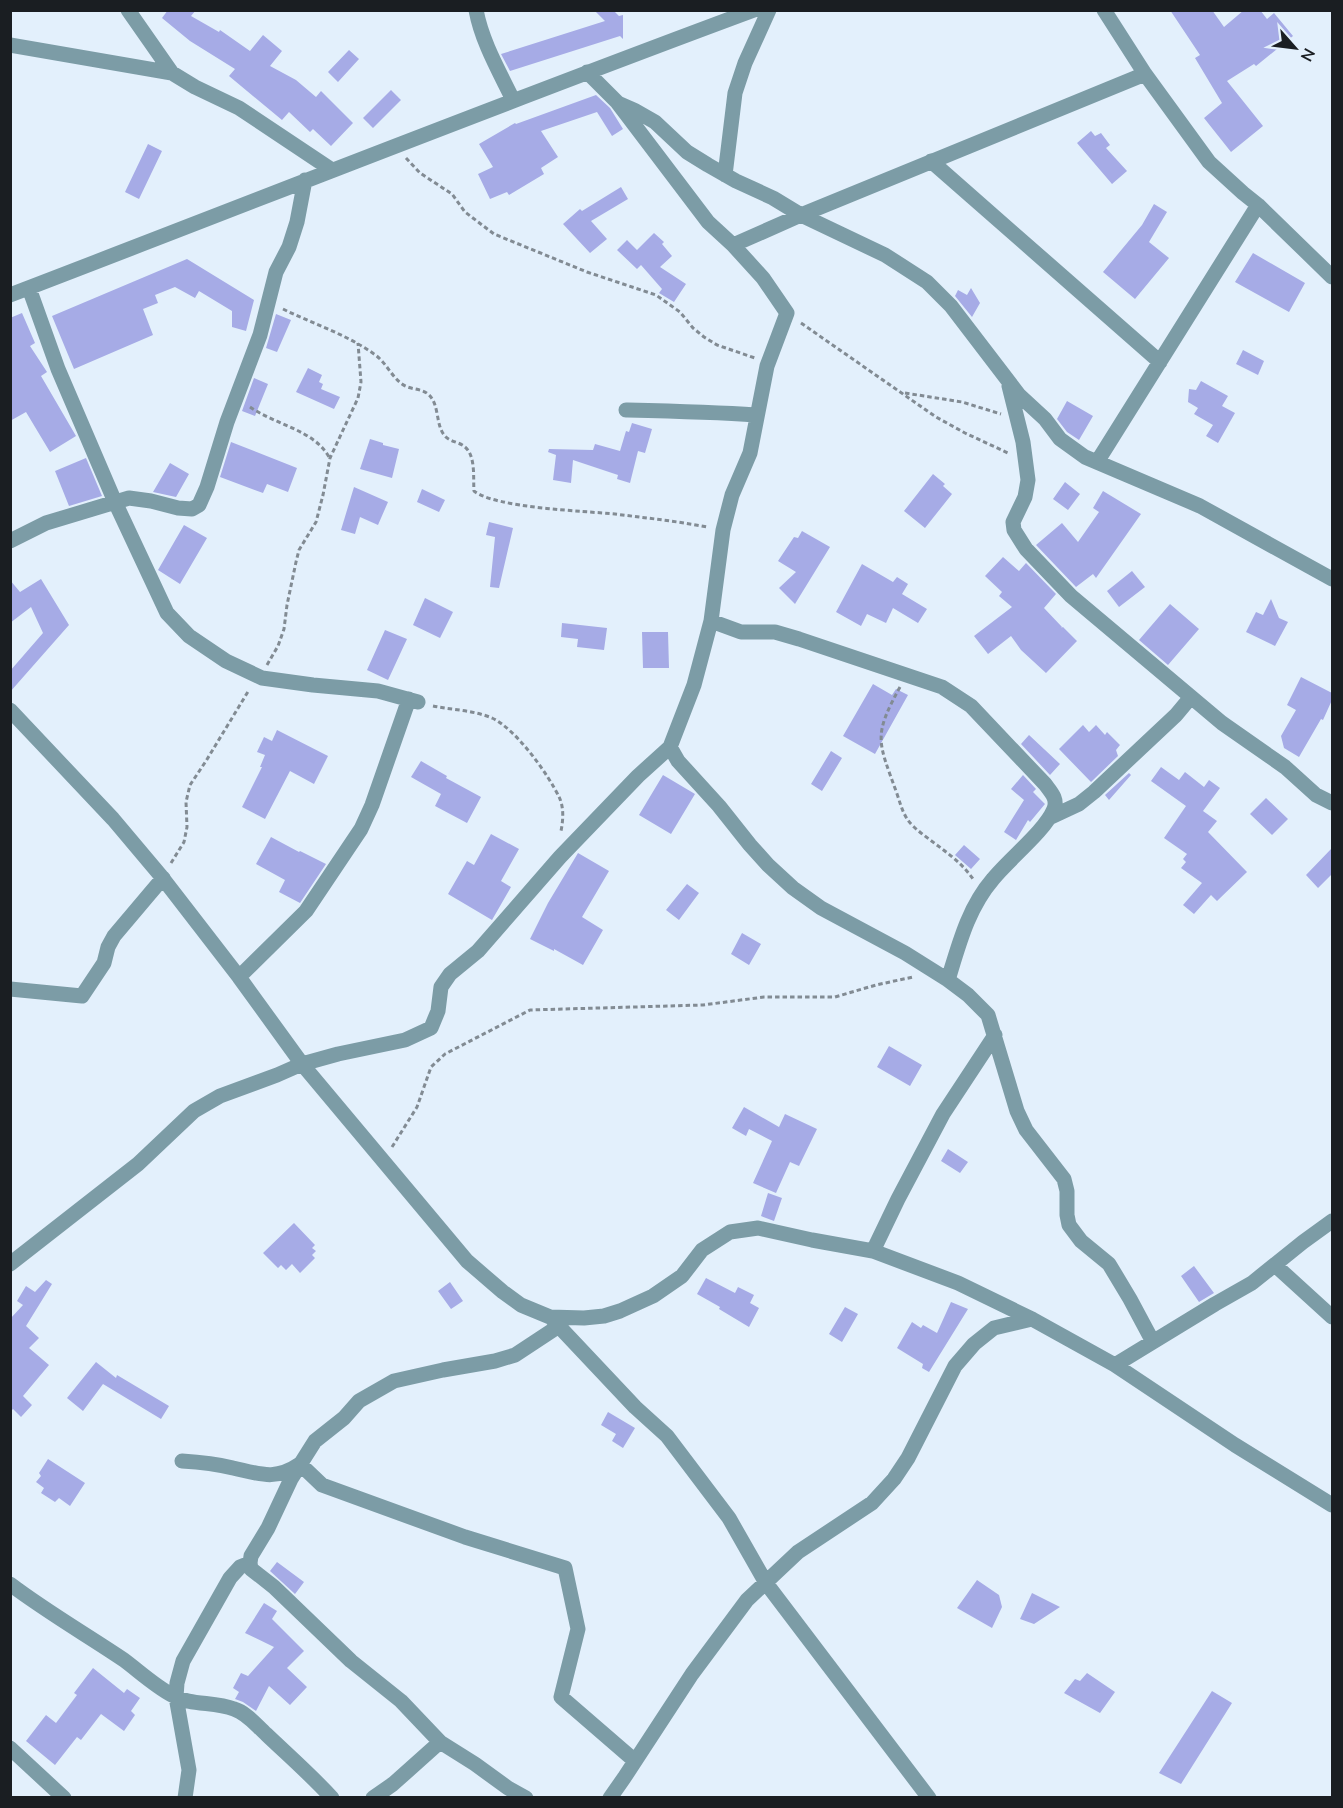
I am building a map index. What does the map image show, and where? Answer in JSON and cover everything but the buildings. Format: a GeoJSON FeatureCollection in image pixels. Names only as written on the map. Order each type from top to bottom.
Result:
{"type":"FeatureCollection","features":[{"type":"Feature","properties":{"kind":"street"},"geometry":{"type":"LineString","coordinates":[[128,10],[172,73]]}},
{"type":"Feature","properties":{"kind":"street"},"geometry":{"type":"LineString","coordinates":[[476,10],[478,22],[493,60],[513,100]]}},
{"type":"Feature","properties":{"kind":"street"},"geometry":{"type":"LineString","coordinates":[[10,295],[394,145],[754,10]]}},
{"type":"Feature","properties":{"kind":"street"},"geometry":{"type":"LineString","coordinates":[[725,175],[735,93],[745,63],[769,10]]}},
{"type":"Feature","properties":{"kind":"street"},"geometry":{"type":"LineString","coordinates":[[1104,10],[1145,74],[1209,162],[1258,205],[1332,277]]}},
{"type":"Feature","properties":{"kind":"street"},"geometry":{"type":"LineString","coordinates":[[10,45],[172,73],[238,108],[332,170]]}},
{"type":"Feature","properties":{"kind":"street"},"geometry":{"type":"LineString","coordinates":[[10,1264],[138,1164],[194,1111],[220,1096],[302,1064],[405,1040],[431,1028],[438,1011],[441,987],[450,974],[478,951],[560,857],[638,776],[670,747],[694,685],[711,621],[723,530],[732,495],[750,453],[768,363],[787,313],[763,278],[708,222],[617,102],[587,72]]}},
{"type":"Feature","properties":{"kind":"street"},"geometry":{"type":"LineString","coordinates":[[733,245],[1145,74]]}},
{"type":"Feature","properties":{"kind":"street"},"geometry":{"type":"LineString","coordinates":[[617,102],[655,122],[687,152],[725,175],[885,255],[927,282],[951,306],[1019,395],[1045,419],[1060,439],[1085,457],[1200,506],[1332,579]]}},
{"type":"Feature","properties":{"kind":"street"},"geometry":{"type":"LineString","coordinates":[[931,161],[1160,362]]}},
{"type":"Feature","properties":{"kind":"street"},"geometry":{"type":"LineString","coordinates":[[10,541],[46,524],[129,498],[178,508],[196,507],[199,504],[207,488],[227,422],[260,335],[276,272],[289,247],[297,222],[305,180]]}},
{"type":"Feature","properties":{"kind":"street"},"geometry":{"type":"LineString","coordinates":[[1097,462],[1258,205]]}},
{"type":"Feature","properties":{"kind":"street"},"geometry":{"type":"LineString","coordinates":[[29,288],[58,369],[115,502],[167,613],[189,636],[226,661],[260,677],[378,691],[413,701],[372,806],[355,839],[306,912],[239,976]]}},
{"type":"Feature","properties":{"kind":"street"},"geometry":{"type":"LineString","coordinates":[[1008,380],[1028,480],[1025,497],[1013,522],[1017,537],[1026,549],[1071,596],[1222,723],[1285,767],[1316,795],[1332,803]]}},
{"type":"Feature","properties":{"kind":"street"},"geometry":{"type":"LineString","coordinates":[[626,410],[699,411],[756,415]]}},
{"type":"Feature","properties":{"kind":"street"},"geometry":{"type":"LineString","coordinates":[[711,621],[741,632],[783,634],[942,687],[970,706],[1045,784],[1056,800],[1055,807],[1048,818],[993,879],[980,897],[942,976]]}},
{"type":"Feature","properties":{"kind":"street"},"geometry":{"type":"LineString","coordinates":[[1048,818],[1079,804],[1094,792],[1176,715],[1191,697]]}},
{"type":"Feature","properties":{"kind":"street"},"geometry":{"type":"LineString","coordinates":[[10,710],[113,819],[162,877],[239,976],[302,1064],[467,1261],[521,1305],[555,1322],[635,1407],[667,1436],[729,1518],[766,1583],[929,1797]]}},
{"type":"Feature","properties":{"kind":"street"},"geometry":{"type":"LineString","coordinates":[[670,747],[678,762],[719,806],[750,845],[793,888],[828,912],[905,953],[942,976],[968,995],[988,1015],[1017,1111],[1026,1130],[1064,1179],[1069,1226],[1081,1241],[1109,1264],[1153,1342]]}},
{"type":"Feature","properties":{"kind":"street"},"geometry":{"type":"LineString","coordinates":[[10,989],[82,996],[104,963],[108,947],[114,936],[162,877]]}},
{"type":"Feature","properties":{"kind":"street"},"geometry":{"type":"LineString","coordinates":[[873,1251],[943,1114],[995,1035]]}},
{"type":"Feature","properties":{"kind":"street"},"geometry":{"type":"LineString","coordinates":[[1115,1365],[1252,1283],[1332,1221]]}},
{"type":"Feature","properties":{"kind":"street"},"geometry":{"type":"LineString","coordinates":[[526,1797],[508,1788],[440,1742],[401,1701],[351,1661],[274,1587],[251,1569],[251,1556],[268,1528],[291,1479],[315,1441],[344,1418],[359,1401],[394,1381],[515,1355],[555,1322],[604,1316],[653,1296],[682,1276],[702,1250],[730,1232],[758,1228],[873,1251],[958,1283],[1032,1319],[1115,1365],[1332,1506]]}},
{"type":"Feature","properties":{"kind":"street"},"geometry":{"type":"LineString","coordinates":[[1276,1266],[1332,1317]]}},
{"type":"Feature","properties":{"kind":"street"},"geometry":{"type":"LineString","coordinates":[[610,1797],[699,1665],[747,1600],[798,1552],[872,1503],[894,1479],[908,1458],[955,1366],[974,1344],[994,1328],[1032,1319]]}},
{"type":"Feature","properties":{"kind":"street"},"geometry":{"type":"LineString","coordinates":[[182,1461],[232,1467],[263,1476],[290,1471],[300,1464]]}},
{"type":"Feature","properties":{"kind":"street"},"geometry":{"type":"LineString","coordinates":[[300,1464],[322,1485],[465,1538],[565,1568],[578,1629],[561,1697],[635,1761]]}},
{"type":"Feature","properties":{"kind":"street"},"geometry":{"type":"LineString","coordinates":[[185,1797],[189,1770],[176,1697],[183,1661],[230,1578],[240,1566],[250,1563]]}},
{"type":"Feature","properties":{"kind":"street"},"geometry":{"type":"LineString","coordinates":[[10,1584],[126,1662],[164,1691],[191,1702],[237,1709],[291,1756],[332,1797]]}},
{"type":"Feature","properties":{"kind":"street"},"geometry":{"type":"LineString","coordinates":[[373,1797],[393,1784],[440,1742]]}},
{"type":"Feature","properties":{"kind":"street"},"geometry":{"type":"LineString","coordinates":[[10,1748],[64,1797]]}},
{"type":"Feature","properties":{"kind":"path"},"geometry":{"type":"LineString","coordinates":[[394,145],[420,173],[452,194],[465,212],[494,234],[587,272],[656,295],[680,312],[693,328],[717,345],[768,363]]}},
{"type":"Feature","properties":{"kind":"path"},"geometry":{"type":"LineString","coordinates":[[268,302],[358,343],[383,361],[399,382],[422,391],[432,399],[445,436],[465,446],[470,453],[474,491],[479,496],[510,504],[676,521],[723,530]]}},
{"type":"Feature","properties":{"kind":"path"},"geometry":{"type":"LineString","coordinates":[[787,313],[936,417],[1026,462]]}},
{"type":"Feature","properties":{"kind":"path"},"geometry":{"type":"LineString","coordinates":[[162,877],[177,856],[183,842],[187,827],[186,802],[190,785],[278,646],[284,628],[286,605],[299,550],[316,522],[330,458],[358,398],[362,382],[358,343]]}},
{"type":"Feature","properties":{"kind":"path"},"geometry":{"type":"LineString","coordinates":[[240,387],[244,401],[252,408],[307,435],[323,447],[330,458]]}},
{"type":"Feature","properties":{"kind":"path"},"geometry":{"type":"LineString","coordinates":[[903,393],[962,402],[988,411],[1017,416]]}},
{"type":"Feature","properties":{"kind":"path"},"geometry":{"type":"LineString","coordinates":[[907,674],[882,724],[880,738],[885,763],[904,816],[912,826],[968,872],[976,883],[980,897]]}},
{"type":"Feature","properties":{"kind":"path"},"geometry":{"type":"LineString","coordinates":[[413,701],[492,718],[522,741],[560,800],[563,818],[560,857]]}},
{"type":"Feature","properties":{"kind":"path"},"geometry":{"type":"LineString","coordinates":[[383,1161],[417,1107],[431,1067],[445,1054],[530,1010],[703,1005],[764,998],[835,997],[876,985],[942,976]]}}]}
